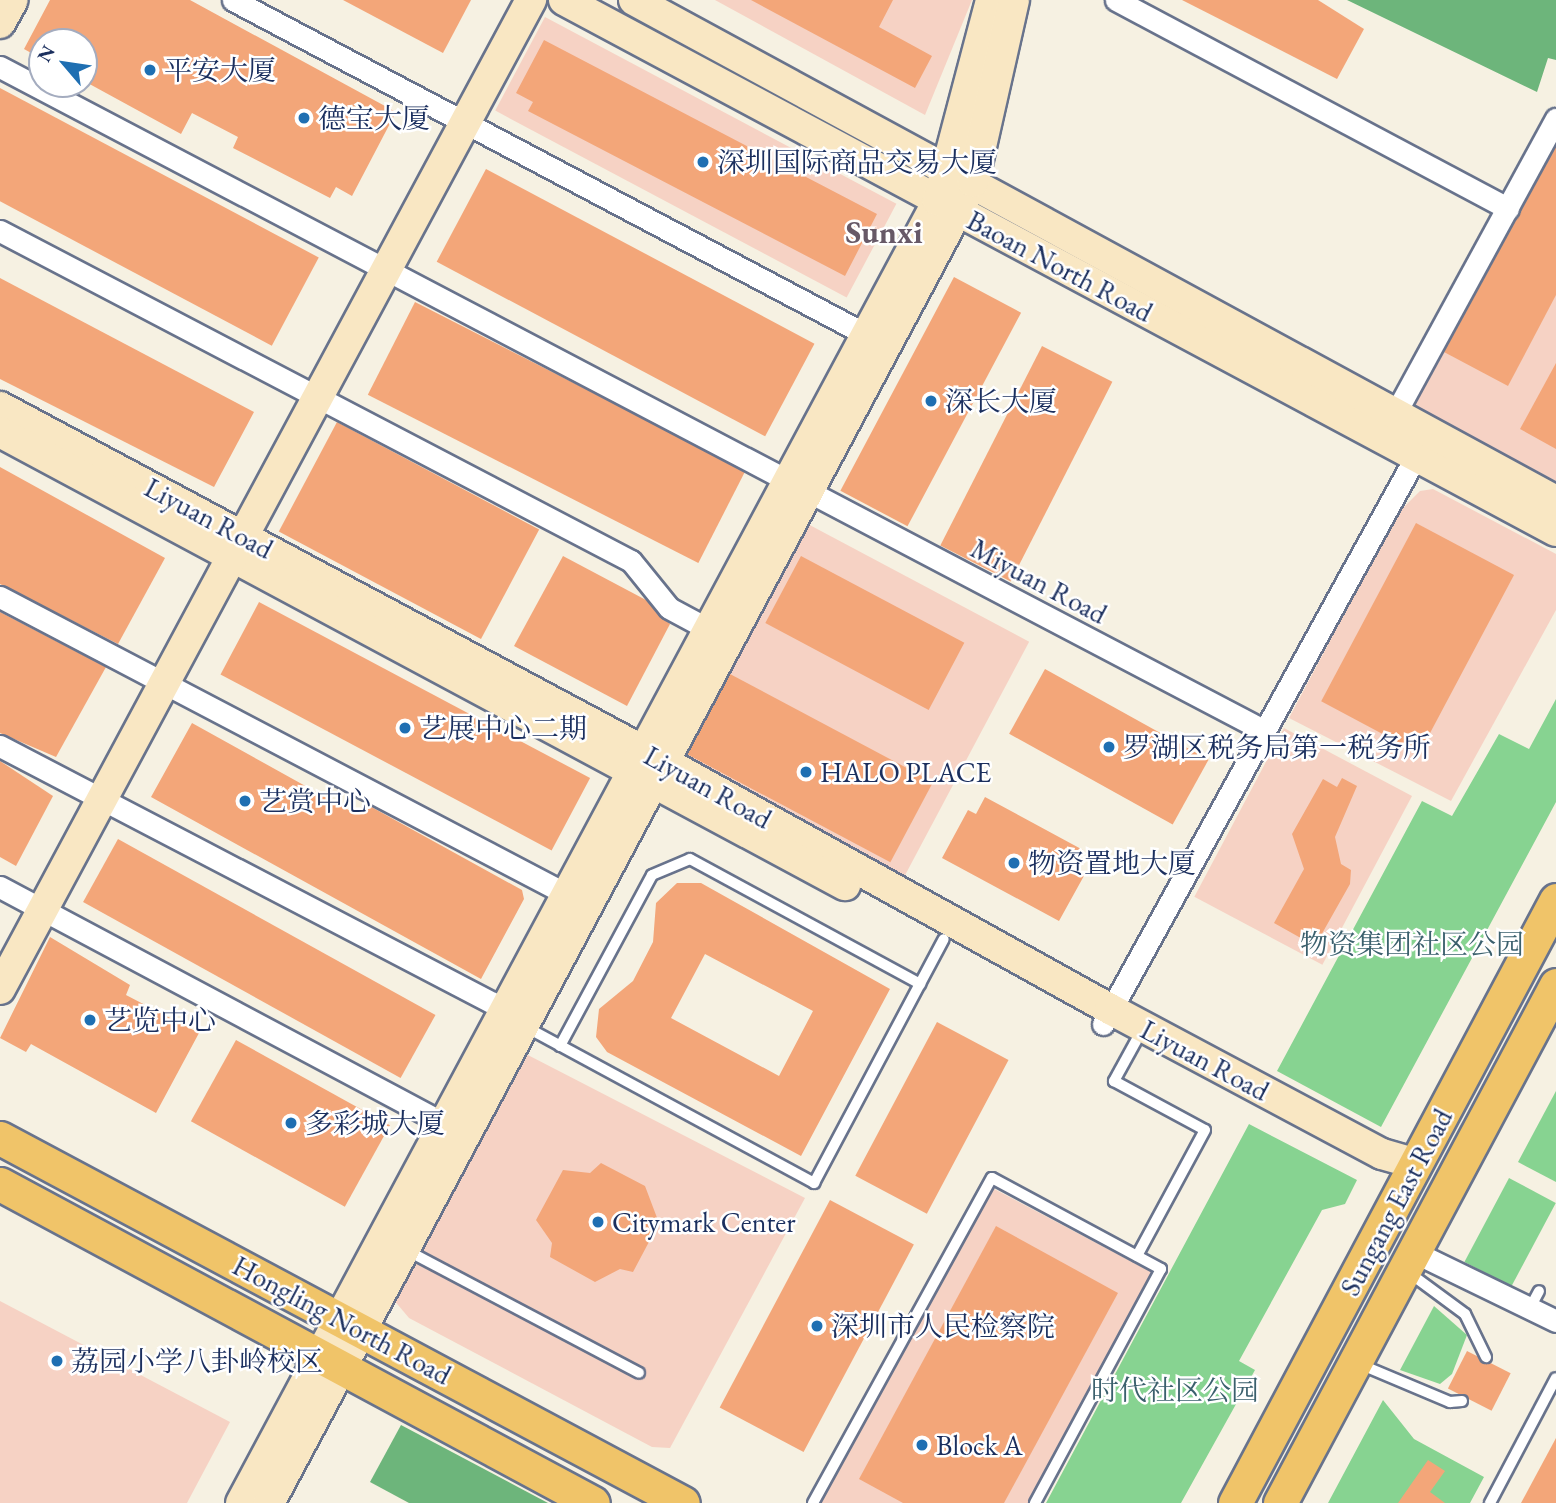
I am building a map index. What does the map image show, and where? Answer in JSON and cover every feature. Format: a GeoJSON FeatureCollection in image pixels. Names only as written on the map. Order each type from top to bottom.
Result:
{"type":"FeatureCollection","features":[{"type":"Feature","properties":{"kind":"main road","name":"Sungang East Road"},"geometry":{"type":"LineString","coordinates":[[1235,1503],[1556,900]]}},
{"type":"Feature","properties":{"kind":"main road","name":"Sungang East Road"},"geometry":{"type":"LineString","coordinates":[[1280,1503],[1556,985]]}},
{"type":"Feature","properties":{"kind":"main road","name":"Hongling North Road"},"geometry":{"type":"LineString","coordinates":[[0,1138],[683,1503]]}},
{"type":"Feature","properties":{"kind":"main road","name":"Hongling North Road"},"geometry":{"type":"LineString","coordinates":[[0,1184],[593,1503]]}},
{"type":"Feature","properties":{"kind":"street"},"geometry":{"type":"LineString","coordinates":[[0,23],[13,0]]}},
{"type":"Feature","properties":{"kind":"street"},"geometry":{"type":"LineString","coordinates":[[233,0],[867,335]]}},
{"type":"Feature","properties":{"kind":"street"},"geometry":{"type":"LineString","coordinates":[[0,989],[531,0]]}},
{"type":"Feature","properties":{"kind":"street","name":"Baoan North Road"},"geometry":{"type":"LineString","coordinates":[[564,0],[1556,531]]}},
{"type":"Feature","properties":{"kind":"street","name":"Baoan North Road"},"geometry":{"type":"LineString","coordinates":[[634,0],[961,175],[1556,501]]}},
{"type":"Feature","properties":{"kind":"street"},"geometry":{"type":"LineString","coordinates":[[961,175],[991,0]]}},
{"type":"Feature","properties":{"kind":"street"},"geometry":{"type":"LineString","coordinates":[[241,1503],[331,1362],[445,1124],[515,1018],[948,206],[961,175],[1014,0]]}},
{"type":"Feature","properties":{"kind":"street"},"geometry":{"type":"LineString","coordinates":[[1116,0],[1508,208]]}},
{"type":"Feature","properties":{"kind":"street","name":"Miyuan Road"},"geometry":{"type":"LineString","coordinates":[[0,67],[1263,730]]}},
{"type":"Feature","properties":{"kind":"street"},"geometry":{"type":"LineString","coordinates":[[1396,412],[1556,119]]}},
{"type":"Feature","properties":{"kind":"street"},"geometry":{"type":"LineString","coordinates":[[351,1325],[405,1249],[515,1018],[568,895],[650,767],[709,630],[799,487],[867,335],[948,206]]}},
{"type":"Feature","properties":{"kind":"street"},"geometry":{"type":"LineString","coordinates":[[0,231],[631,561],[669,608],[709,630]]}},
{"type":"Feature","properties":{"kind":"street","name":"Liyuan Road"},"geometry":{"type":"LineString","coordinates":[[0,407],[238,547]]}},
{"type":"Feature","properties":{"kind":"street","name":"Liyuan Road"},"geometry":{"type":"LineString","coordinates":[[0,432],[238,547],[650,767],[1107,1017],[1136,1041],[1374,1170],[1409,1178]]}},
{"type":"Feature","properties":{"kind":"street"},"geometry":{"type":"LineString","coordinates":[[1107,1017],[1416,456]]}},
{"type":"Feature","properties":{"kind":"street"},"geometry":{"type":"LineString","coordinates":[[0,597],[568,895]]}},
{"type":"Feature","properties":{"kind":"street"},"geometry":{"type":"LineString","coordinates":[[0,746],[515,1018]]}},
{"type":"Feature","properties":{"kind":"street","name":"Liyuan Road"},"geometry":{"type":"LineString","coordinates":[[650,767],[944,939],[1382,1154],[1409,1178]]}},
{"type":"Feature","properties":{"kind":"street"},"geometry":{"type":"LineString","coordinates":[[0,887],[445,1124]]}},
{"type":"Feature","properties":{"kind":"street"},"geometry":{"type":"LineString","coordinates":[[1409,1261],[1535,1300],[1556,1321]]}},
{"type":"Feature","properties":{"kind":"street"},"geometry":{"type":"LineString","coordinates":[[269,1503],[331,1362]]}},
{"type":"Feature","properties":{"kind":"lane"},"geometry":{"type":"LineString","coordinates":[[560,1046],[652,875],[690,859],[920,984]]}},
{"type":"Feature","properties":{"kind":"lane"},"geometry":{"type":"LineString","coordinates":[[515,1018],[560,1046],[814,1183],[944,939]]}},
{"type":"Feature","properties":{"kind":"lane"},"geometry":{"type":"LineString","coordinates":[[1136,1041],[1114,1081],[1205,1130],[1137,1256]]}},
{"type":"Feature","properties":{"kind":"lane"},"geometry":{"type":"LineString","coordinates":[[813,1503],[992,1178],[1161,1269],[1035,1503]]}},
{"type":"Feature","properties":{"kind":"lane"},"geometry":{"type":"LineString","coordinates":[[405,1249],[639,1373]]}},
{"type":"Feature","properties":{"kind":"lane"},"geometry":{"type":"LineString","coordinates":[[1409,1261],[1465,1314],[1486,1357]]}},
{"type":"Feature","properties":{"kind":"lane"},"geometry":{"type":"LineString","coordinates":[[1355,1362],[1450,1402],[1462,1401]]}},
{"type":"Feature","properties":{"kind":"lane"},"geometry":{"type":"LineString","coordinates":[[1490,1503],[1556,1378]]}},
{"type":"Feature","properties":{"kind":"shaded area"},"geometry":{"type":"Polygon","coordinates":[[[715,0],[972,0],[925,115],[715,0]]]}},
{"type":"Feature","properties":{"kind":"shaded area","name":"深圳国际商品交易大厦"},"geometry":{"type":"Polygon","coordinates":[[[545,17],[896,204],[847,297],[495,111],[545,17]]]}},
{"type":"Feature","properties":{"kind":"shaded area"},"geometry":{"type":"Polygon","coordinates":[[[1556,119],[1556,481],[1407,402],[1556,119]]]}},
{"type":"Feature","properties":{"kind":"shaded area"},"geometry":{"type":"Polygon","coordinates":[[[1433,489],[1556,554],[1556,610],[1451,801],[1289,718],[1398,513],[1420,491],[1433,489]]]}},
{"type":"Feature","properties":{"kind":"shaded area"},"geometry":{"type":"Polygon","coordinates":[[[804,522],[1029,642],[901,884],[675,764],[804,522]]]}},
{"type":"Feature","properties":{"kind":"shaded area"},"geometry":{"type":"Polygon","coordinates":[[[1284,728],[1412,796],[1322,965],[1194,897],[1284,728]]]}},
{"type":"Feature","properties":{"kind":"shaded area"},"geometry":{"type":"Polygon","coordinates":[[[524,1053],[805,1198],[670,1448],[652,1447],[409,1318],[393,1299],[524,1053]]]}},
{"type":"Feature","properties":{"kind":"shaded area"},"geometry":{"type":"Polygon","coordinates":[[[981,1182],[1153,1273],[1030,1503],[810,1503],[981,1182]]]}},
{"type":"Feature","properties":{"kind":"shaded area","name":"荔园小学八卦岭校区"},"geometry":{"type":"Polygon","coordinates":[[[0,1301],[230,1422],[187,1503],[0,1503],[0,1301]]]}},
{"type":"Feature","properties":{"kind":"green space"},"geometry":{"type":"Polygon","coordinates":[[[1347,0],[1556,0],[1556,60],[1548,58],[1537,92],[1347,0]]]}},
{"type":"Feature","properties":{"kind":"green space","name":"物资集团社区公园"},"geometry":{"type":"Polygon","coordinates":[[[1556,699],[1556,802],[1381,1127],[1277,1071],[1422,801],[1452,816],[1499,734],[1529,749],[1556,699]]]}},
{"type":"Feature","properties":{"kind":"green space"},"geometry":{"type":"Polygon","coordinates":[[[1556,1091],[1556,1182],[1518,1162],[1556,1091]]]}},
{"type":"Feature","properties":{"kind":"green space","name":"时代社区公园"},"geometry":{"type":"Polygon","coordinates":[[[1249,1124],[1357,1180],[1345,1204],[1322,1210],[1239,1361],[1255,1370],[1181,1503],[1046,1503],[1249,1124]]]}},
{"type":"Feature","properties":{"kind":"green space"},"geometry":{"type":"Polygon","coordinates":[[[1509,1178],[1556,1203],[1511,1287],[1464,1262],[1509,1178]]]}},
{"type":"Feature","properties":{"kind":"green space"},"geometry":{"type":"Polygon","coordinates":[[[1434,1306],[1467,1335],[1452,1374],[1440,1384],[1400,1370],[1434,1306]]]}},
{"type":"Feature","properties":{"kind":"green space"},"geometry":{"type":"Polygon","coordinates":[[[1383,1400],[1414,1439],[1484,1477],[1470,1503],[1328,1503],[1383,1400]]]}},
{"type":"Feature","properties":{"kind":"green space"},"geometry":{"type":"Polygon","coordinates":[[[401,1425],[548,1503],[409,1503],[370,1482],[401,1425]]]}},
{"type":"Feature","properties":{"kind":"building"},"geometry":{"type":"Polygon","coordinates":[[[50,0],[190,0],[396,112],[352,196],[336,187],[330,198],[233,148],[238,137],[192,113],[181,134],[98,89],[98,28],[35,28],[50,0]]]}},
{"type":"Feature","properties":{"kind":"building"},"geometry":{"type":"Polygon","coordinates":[[[343,0],[471,0],[443,53],[343,0]]]}},
{"type":"Feature","properties":{"kind":"building"},"geometry":{"type":"Polygon","coordinates":[[[751,0],[893,0],[879,27],[932,56],[915,88],[751,0]]]}},
{"type":"Feature","properties":{"kind":"building"},"geometry":{"type":"Polygon","coordinates":[[[1182,0],[1318,0],[1364,29],[1337,79],[1182,0]]]}},
{"type":"Feature","properties":{"kind":"building","name":"深圳国际商品交易大厦"},"geometry":{"type":"Polygon","coordinates":[[[544,40],[877,214],[845,276],[528,111],[533,102],[516,93],[544,40]]]}},
{"type":"Feature","properties":{"kind":"building"},"geometry":{"type":"Polygon","coordinates":[[[0,88],[319,257],[272,346],[0,201],[0,88]]]}},
{"type":"Feature","properties":{"kind":"building"},"geometry":{"type":"Polygon","coordinates":[[[1556,146],[1556,295],[1508,386],[1444,352],[1556,146]]]}},
{"type":"Feature","properties":{"kind":"building"},"geometry":{"type":"Polygon","coordinates":[[[486,169],[814,344],[765,436],[437,262],[486,169]]]}},
{"type":"Feature","properties":{"kind":"building","name":"深长大厦"},"geometry":{"type":"Polygon","coordinates":[[[954,277],[1021,313],[907,526],[840,491],[954,277]]]}},
{"type":"Feature","properties":{"kind":"building"},"geometry":{"type":"Polygon","coordinates":[[[0,278],[254,412],[214,487],[0,379],[0,278]]]}},
{"type":"Feature","properties":{"kind":"building"},"geometry":{"type":"Polygon","coordinates":[[[415,302],[746,470],[698,563],[368,395],[415,302]]]}},
{"type":"Feature","properties":{"kind":"building"},"geometry":{"type":"Polygon","coordinates":[[[1042,346],[1112,382],[1011,581],[940,546],[1042,346]]]}},
{"type":"Feature","properties":{"kind":"building"},"geometry":{"type":"Polygon","coordinates":[[[1556,363],[1556,449],[1520,429],[1556,363]]]}},
{"type":"Feature","properties":{"kind":"building"},"geometry":{"type":"Polygon","coordinates":[[[337,422],[539,530],[481,639],[279,531],[337,422]]]}},
{"type":"Feature","properties":{"kind":"building"},"geometry":{"type":"Polygon","coordinates":[[[0,467],[165,558],[118,644],[0,584],[0,467]]]}},
{"type":"Feature","properties":{"kind":"building"},"geometry":{"type":"Polygon","coordinates":[[[1416,523],[1514,575],[1419,753],[1321,701],[1416,523]]]}},
{"type":"Feature","properties":{"kind":"building"},"geometry":{"type":"Polygon","coordinates":[[[563,556],[646,600],[670,624],[627,706],[514,646],[563,556]]]}},
{"type":"Feature","properties":{"kind":"building"},"geometry":{"type":"Polygon","coordinates":[[[801,556],[964,643],[929,710],[765,623],[801,556]]]}},
{"type":"Feature","properties":{"kind":"building","name":"艺展中心二期"},"geometry":{"type":"Polygon","coordinates":[[[259,602],[590,778],[552,850],[221,674],[259,602]]]}},
{"type":"Feature","properties":{"kind":"building"},"geometry":{"type":"Polygon","coordinates":[[[0,612],[106,667],[56,757],[0,733],[0,612]]]}},
{"type":"Feature","properties":{"kind":"building","name":"罗湖区税务局第一税务所"},"geometry":{"type":"Polygon","coordinates":[[[1045,669],[1209,760],[1173,824],[1009,734],[1045,669]]]}},
{"type":"Feature","properties":{"kind":"building","name":"HALO PLACE"},"geometry":{"type":"Polygon","coordinates":[[[730,674],[933,782],[890,862],[687,754],[730,674]]]}},
{"type":"Feature","properties":{"kind":"building"},"geometry":{"type":"Polygon","coordinates":[[[192,723],[354,813],[366,804],[522,890],[524,899],[481,979],[151,797],[192,723]]]}},
{"type":"Feature","properties":{"kind":"building"},"geometry":{"type":"Polygon","coordinates":[[[0,761],[53,796],[16,866],[0,857],[0,761]]]}},
{"type":"Feature","properties":{"kind":"building"},"geometry":{"type":"Polygon","coordinates":[[[1342,778],[1357,786],[1335,837],[1341,864],[1351,870],[1350,884],[1315,946],[1274,923],[1304,869],[1292,834],[1323,779],[1337,787],[1342,778]]]}},
{"type":"Feature","properties":{"kind":"building","name":"物资置地大厦"},"geometry":{"type":"Polygon","coordinates":[[[985,797],[1083,850],[1073,868],[1085,874],[1059,921],[942,858],[968,810],[976,814],[985,797]]]}},
{"type":"Feature","properties":{"kind":"building"},"geometry":{"type":"Polygon","coordinates":[[[118,839],[435,1015],[401,1078],[83,902],[118,839]]]}},
{"type":"Feature","properties":{"kind":"building"},"geometry":{"type":"Polygon","coordinates":[[[677,883],[701,883],[890,989],[801,1156],[607,1052],[596,1037],[599,1009],[633,981],[653,942],[656,903],[677,883]],[[705,954],[671,1018],[779,1076],[813,1011],[705,954]]]}},
{"type":"Feature","properties":{"kind":"building","name":"艺览中心"},"geometry":{"type":"Polygon","coordinates":[[[50,937],[130,985],[126,995],[199,1033],[156,1113],[31,1044],[26,1052],[0,1038],[50,937]]]}},
{"type":"Feature","properties":{"kind":"building"},"geometry":{"type":"Polygon","coordinates":[[[937,1022],[1009,1060],[927,1214],[855,1176],[937,1022]]]}},
{"type":"Feature","properties":{"kind":"building","name":"多彩城大厦"},"geometry":{"type":"Polygon","coordinates":[[[236,1040],[390,1125],[345,1207],[191,1121],[236,1040]]]}},
{"type":"Feature","properties":{"kind":"building","name":"Citymark Center"},"geometry":{"type":"Polygon","coordinates":[[[601,1163],[645,1186],[659,1223],[633,1272],[620,1269],[595,1282],[550,1257],[552,1243],[536,1220],[563,1170],[590,1173],[601,1163]]]}},
{"type":"Feature","properties":{"kind":"building","name":"深圳市人民检察院"},"geometry":{"type":"Polygon","coordinates":[[[830,1200],[914,1245],[804,1452],[720,1407],[830,1200]]]}},
{"type":"Feature","properties":{"kind":"building"},"geometry":{"type":"Polygon","coordinates":[[[996,1226],[1118,1293],[1004,1503],[903,1503],[859,1479],[996,1226]]]}},
{"type":"Feature","properties":{"kind":"building"},"geometry":{"type":"Polygon","coordinates":[[[1467,1351],[1511,1373],[1492,1411],[1448,1388],[1467,1351]]]}},
{"type":"Feature","properties":{"kind":"building"},"geometry":{"type":"Polygon","coordinates":[[[1556,1438],[1556,1503],[1521,1503],[1556,1438]]]}},
{"type":"Feature","properties":{"kind":"building"},"geometry":{"type":"Polygon","coordinates":[[[1428,1460],[1445,1471],[1430,1492],[1445,1503],[1398,1503],[1428,1460]]]}},
{"type":"Feature","properties":{"kind":"place","name":"平安大厦"},"geometry":{"type":"Point","coordinates":[150,70]}},
{"type":"Feature","properties":{"kind":"place","name":"德宝大厦"},"geometry":{"type":"Point","coordinates":[304,118]}},
{"type":"Feature","properties":{"kind":"place","name":"深圳国际商品交易大厦"},"geometry":{"type":"Point","coordinates":[703,162]}},
{"type":"Feature","properties":{"kind":"place","name":"深长大厦"},"geometry":{"type":"Point","coordinates":[931,401]}},
{"type":"Feature","properties":{"kind":"place","name":"艺展中心二期"},"geometry":{"type":"Point","coordinates":[405,728]}},
{"type":"Feature","properties":{"kind":"place","name":"罗湖区税务局第一税务所"},"geometry":{"type":"Point","coordinates":[1109,747]}},
{"type":"Feature","properties":{"kind":"place","name":"HALO PLACE"},"geometry":{"type":"Point","coordinates":[806,772]}},
{"type":"Feature","properties":{"kind":"place","name":"艺赏中心"},"geometry":{"type":"Point","coordinates":[245,801]}},
{"type":"Feature","properties":{"kind":"place","name":"物资置地大厦"},"geometry":{"type":"Point","coordinates":[1014,863]}},
{"type":"Feature","properties":{"kind":"place","name":"艺览中心"},"geometry":{"type":"Point","coordinates":[90,1020]}},
{"type":"Feature","properties":{"kind":"place","name":"多彩城大厦"},"geometry":{"type":"Point","coordinates":[291,1123]}},
{"type":"Feature","properties":{"kind":"place","name":"Citymark Center"},"geometry":{"type":"Point","coordinates":[598,1222]}},
{"type":"Feature","properties":{"kind":"place","name":"深圳市人民检察院"},"geometry":{"type":"Point","coordinates":[817,1326]}},
{"type":"Feature","properties":{"kind":"place","name":"荔园小学八卦岭校区"},"geometry":{"type":"Point","coordinates":[57,1361]}},
{"type":"Feature","properties":{"kind":"place","name":"Block A"},"geometry":{"type":"Point","coordinates":[922,1445]}},
{"type":"Feature","properties":{"kind":"district","name":"Sunxi"},"geometry":{"type":"Point","coordinates":[884,232]}}]}
